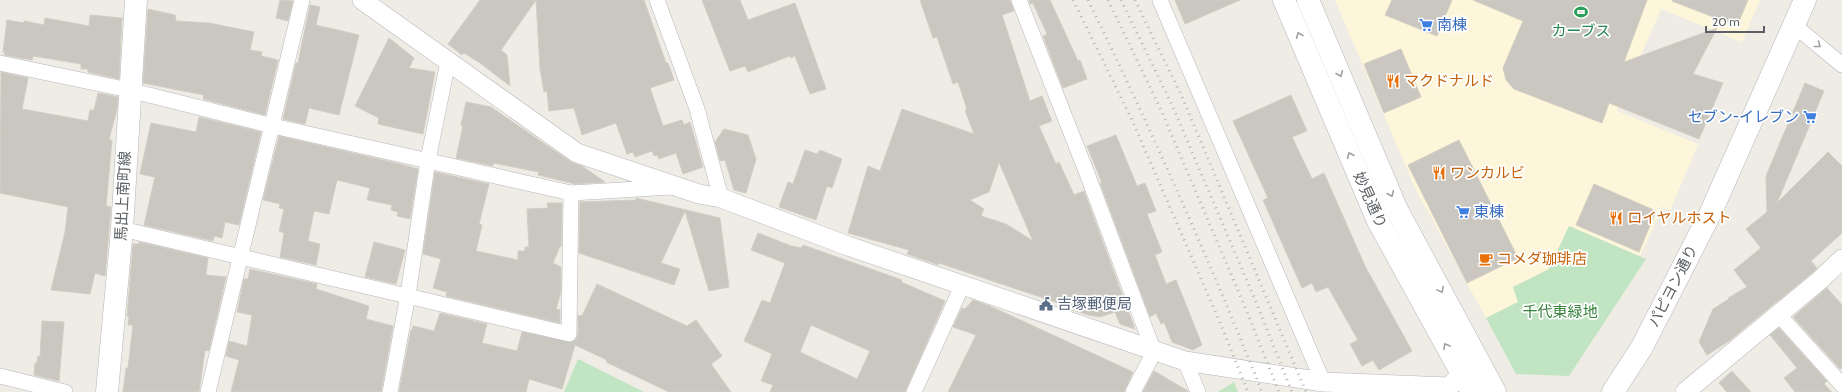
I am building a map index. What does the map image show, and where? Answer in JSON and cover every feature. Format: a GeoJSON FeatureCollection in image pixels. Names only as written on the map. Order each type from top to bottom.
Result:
{"type":"FeatureCollection","features":[{"type":"Feature","properties":{"kind":"main road","name":"馬出上南町線"},"geometry":{"type":"LineString","coordinates":[[107,392],[122,229],[129,90],[136,0]]}},
{"type":"Feature","properties":{"kind":"main road","name":"妙見通り"},"geometry":{"type":"LineString","coordinates":[[1284,0],[1378,221],[1467,383]]}},
{"type":"Feature","properties":{"kind":"main road","name":"妙見通り"},"geometry":{"type":"LineString","coordinates":[[1308,0],[1397,210],[1495,392]]}},
{"type":"Feature","properties":{"kind":"main road","name":"パピヨン通り"},"geometry":{"type":"LineString","coordinates":[[1613,392],[1642,347],[1711,212],[1805,0]]}},
{"type":"Feature","properties":{"kind":"street"},"geometry":{"type":"LineString","coordinates":[[208,392],[302,0]]}},
{"type":"Feature","properties":{"kind":"street"},"geometry":{"type":"LineString","coordinates":[[362,0],[577,152],[699,194],[721,198],[848,246],[962,286],[1154,352],[1185,361],[1323,382],[1449,387],[1467,383]]}},
{"type":"Feature","properties":{"kind":"street"},"geometry":{"type":"LineString","coordinates":[[657,0],[697,109],[721,198]]}},
{"type":"Feature","properties":{"kind":"street"},"geometry":{"type":"LineString","coordinates":[[1019,0],[1154,352],[1133,392]]}},
{"type":"Feature","properties":{"kind":"street"},"geometry":{"type":"LineString","coordinates":[[1160,0],[1323,382]]}},
{"type":"Feature","properties":{"kind":"street"},"geometry":{"type":"LineString","coordinates":[[1794,26],[1842,65]]}},
{"type":"Feature","properties":{"kind":"street"},"geometry":{"type":"LineString","coordinates":[[390,392],[408,295],[428,160],[448,62]]}},
{"type":"Feature","properties":{"kind":"street"},"geometry":{"type":"LineString","coordinates":[[0,63],[129,90],[273,126],[571,193],[677,186]]}},
{"type":"Feature","properties":{"kind":"street"},"geometry":{"type":"LineString","coordinates":[[122,229],[239,258],[408,295],[569,334],[571,193]]}},
{"type":"Feature","properties":{"kind":"street"},"geometry":{"type":"LineString","coordinates":[[1685,392],[1779,314],[1842,259]]}},
{"type":"Feature","properties":{"kind":"street"},"geometry":{"type":"LineString","coordinates":[[914,392],[962,286]]}},
{"type":"Feature","properties":{"kind":"street"},"geometry":{"type":"LineString","coordinates":[[1779,314],[1842,385]]}},
{"type":"Feature","properties":{"kind":"street"},"geometry":{"type":"LineString","coordinates":[[1185,361],[1198,392]]}},
{"type":"Feature","properties":{"kind":"street"},"geometry":{"type":"LineString","coordinates":[[0,376],[65,392]]}},
{"type":"Feature","properties":{"kind":"shaded area"},"geometry":{"type":"Polygon","coordinates":[[[1335,0],[1760,0],[1742,42],[1661,9],[1617,111],[1698,144],[1670,211],[1663,206],[1640,256],[1569,226],[1549,269],[1513,287],[1518,302],[1486,318],[1415,188],[1335,0]]]}},
{"type":"Feature","properties":{"kind":"green space","name":"千代東緑地"},"geometry":{"type":"Polygon","coordinates":[[[1569,226],[1646,259],[1569,376],[1516,374],[1486,318],[1518,302],[1513,287],[1549,269],[1569,226]]]}},
{"type":"Feature","properties":{"kind":"green space"},"geometry":{"type":"Polygon","coordinates":[[[578,359],[644,392],[564,392],[578,359]]]}},
{"type":"Feature","properties":{"kind":"green space"},"geometry":{"type":"Polygon","coordinates":[[[1234,382],[1238,392],[1218,392],[1234,382]]]}},
{"type":"Feature","properties":{"kind":"building"},"geometry":{"type":"Polygon","coordinates":[[[280,0],[293,1],[288,21],[276,18],[280,0]]]}},
{"type":"Feature","properties":{"kind":"building"},"geometry":{"type":"Polygon","coordinates":[[[480,0],[536,0],[501,50],[507,55],[510,86],[480,63],[464,53],[462,55],[448,44],[480,0]]]}},
{"type":"Feature","properties":{"kind":"building"},"geometry":{"type":"Polygon","coordinates":[[[536,0],[644,0],[666,63],[668,63],[674,80],[650,88],[663,126],[682,120],[684,125],[690,122],[703,167],[683,174],[676,153],[659,159],[657,155],[654,156],[652,151],[635,157],[633,152],[627,154],[616,123],[582,135],[574,108],[549,111],[547,91],[544,92],[540,69],[536,0]]]}},
{"type":"Feature","properties":{"kind":"building"},"geometry":{"type":"Polygon","coordinates":[[[702,0],[740,0],[748,20],[795,3],[826,89],[810,94],[795,56],[791,58],[790,56],[748,72],[745,66],[730,71],[702,0]]]}},
{"type":"Feature","properties":{"kind":"building"},"geometry":{"type":"Polygon","coordinates":[[[920,0],[1010,0],[1014,11],[1002,15],[1030,101],[1042,96],[1052,121],[1039,126],[1056,164],[1059,162],[1074,195],[1084,191],[1135,329],[1120,324],[1115,312],[1100,317],[1088,315],[1064,307],[1064,305],[939,263],[938,265],[907,254],[909,250],[848,233],[868,166],[880,171],[902,109],[974,134],[965,110],[967,109],[958,82],[953,84],[937,37],[933,38],[920,0]],[[999,162],[989,192],[970,200],[984,209],[981,216],[1006,224],[1033,241],[999,162]]]}},
{"type":"Feature","properties":{"kind":"building"},"geometry":{"type":"Polygon","coordinates":[[[1029,0],[1050,0],[1078,61],[1080,60],[1087,79],[1063,88],[1043,36],[1047,34],[1033,3],[1030,4],[1029,0]]]}},
{"type":"Feature","properties":{"kind":"building"},"geometry":{"type":"Polygon","coordinates":[[[1175,0],[1240,0],[1185,24],[1175,0]]]}},
{"type":"Feature","properties":{"kind":"building","name":"南棟"},"geometry":{"type":"Polygon","coordinates":[[[1392,0],[1452,0],[1437,36],[1385,15],[1392,0]]]}},
{"type":"Feature","properties":{"kind":"building"},"geometry":{"type":"Polygon","coordinates":[[[1473,0],[1647,0],[1624,62],[1717,28],[1693,74],[1723,83],[1699,139],[1609,103],[1602,123],[1514,89],[1506,80],[1503,68],[1523,21],[1473,0]]]}},
{"type":"Feature","properties":{"kind":"building"},"geometry":{"type":"Polygon","coordinates":[[[1672,0],[1748,0],[1737,26],[1672,0]]]}},
{"type":"Feature","properties":{"kind":"building"},"geometry":{"type":"Polygon","coordinates":[[[310,5],[320,7],[316,25],[359,35],[339,115],[309,108],[305,124],[283,119],[296,63],[298,63],[310,5]]]}},
{"type":"Feature","properties":{"kind":"building"},"geometry":{"type":"Polygon","coordinates":[[[148,9],[175,15],[176,21],[209,23],[254,32],[250,50],[262,52],[261,56],[278,60],[265,115],[203,99],[204,95],[143,83],[148,9]]]}},
{"type":"Feature","properties":{"kind":"building"},"geometry":{"type":"Polygon","coordinates":[[[90,15],[122,18],[119,79],[88,72],[88,69],[81,69],[81,64],[33,56],[32,60],[4,55],[5,52],[3,52],[7,20],[24,23],[24,21],[44,25],[45,18],[89,26],[90,15]]]}},
{"type":"Feature","properties":{"kind":"building"},"geometry":{"type":"Polygon","coordinates":[[[389,38],[414,58],[409,68],[435,72],[423,134],[378,124],[379,118],[355,106],[389,38]]]}},
{"type":"Feature","properties":{"kind":"building","name":"マクドナルド"},"geometry":{"type":"Polygon","coordinates":[[[1401,49],[1421,97],[1384,113],[1364,64],[1401,49]]]}},
{"type":"Feature","properties":{"kind":"building"},"geometry":{"type":"Polygon","coordinates":[[[1,72],[28,78],[22,109],[88,121],[90,110],[94,110],[98,93],[118,97],[117,109],[109,140],[112,140],[106,206],[111,207],[105,276],[95,273],[90,294],[51,290],[65,232],[68,207],[0,193],[1,72]]]}},
{"type":"Feature","properties":{"kind":"building"},"geometry":{"type":"Polygon","coordinates":[[[1805,83],[1824,91],[1777,203],[1828,152],[1842,166],[1842,233],[1811,261],[1817,268],[1813,272],[1729,341],[1707,355],[1699,342],[1713,309],[1747,287],[1734,270],[1761,248],[1746,229],[1767,212],[1766,176],[1805,83]]]}},
{"type":"Feature","properties":{"kind":"building"},"geometry":{"type":"Polygon","coordinates":[[[1291,95],[1307,131],[1292,137],[1312,179],[1324,173],[1365,266],[1412,351],[1379,370],[1373,360],[1362,366],[1350,344],[1358,340],[1328,287],[1316,292],[1312,283],[1302,288],[1263,200],[1268,198],[1233,121],[1291,95]]]}},
{"type":"Feature","properties":{"kind":"building"},"geometry":{"type":"Polygon","coordinates":[[[466,102],[491,107],[571,162],[582,166],[605,182],[575,184],[538,175],[539,172],[493,163],[493,166],[456,158],[463,126],[461,125],[466,102]]]}},
{"type":"Feature","properties":{"kind":"building"},"geometry":{"type":"Polygon","coordinates":[[[199,117],[261,132],[239,225],[225,222],[222,238],[214,236],[213,241],[144,225],[155,177],[140,174],[151,123],[196,132],[199,117]]]}},
{"type":"Feature","properties":{"kind":"building"},"geometry":{"type":"Polygon","coordinates":[[[724,129],[748,135],[756,159],[746,193],[734,190],[725,160],[720,161],[715,142],[724,129]]]}},
{"type":"Feature","properties":{"kind":"building"},"geometry":{"type":"Polygon","coordinates":[[[1116,135],[1137,186],[1145,183],[1156,211],[1147,214],[1162,252],[1155,255],[1166,284],[1176,280],[1189,312],[1202,345],[1193,350],[1172,342],[1164,322],[1161,324],[1156,313],[1150,317],[1100,183],[1102,183],[1087,146],[1116,135]]]}},
{"type":"Feature","properties":{"kind":"building"},"geometry":{"type":"Polygon","coordinates":[[[279,136],[418,169],[410,219],[397,216],[398,212],[391,210],[392,205],[367,200],[370,188],[337,180],[329,214],[314,211],[308,241],[320,244],[316,265],[280,257],[284,233],[279,231],[284,209],[279,208],[280,204],[263,200],[279,136]]]}},
{"type":"Feature","properties":{"kind":"building","name":"東棟"},"geometry":{"type":"Polygon","coordinates":[[[1459,140],[1518,258],[1467,283],[1408,165],[1459,140]]]}},
{"type":"Feature","properties":{"kind":"building"},"geometry":{"type":"Polygon","coordinates":[[[805,150],[817,154],[820,150],[842,159],[832,188],[827,186],[816,220],[779,207],[788,182],[793,184],[805,150]]]}},
{"type":"Feature","properties":{"kind":"building"},"geometry":{"type":"Polygon","coordinates":[[[435,172],[489,184],[479,224],[482,225],[476,251],[518,260],[518,251],[525,251],[525,247],[529,247],[527,209],[548,208],[547,203],[562,203],[561,247],[560,246],[553,263],[561,267],[561,291],[556,309],[560,310],[560,323],[446,296],[447,292],[433,288],[441,259],[423,254],[435,172]]]}},
{"type":"Feature","properties":{"kind":"building","name":"ロイヤルホスト"},"geometry":{"type":"Polygon","coordinates":[[[1594,184],[1656,211],[1639,252],[1576,225],[1594,184]]]}},
{"type":"Feature","properties":{"kind":"building"},"geometry":{"type":"Polygon","coordinates":[[[636,198],[720,218],[729,287],[709,291],[685,211],[661,263],[680,269],[674,285],[579,253],[580,202],[636,200],[636,198]]]}},
{"type":"Feature","properties":{"kind":"building"},"geometry":{"type":"Polygon","coordinates":[[[758,233],[791,246],[802,248],[803,245],[902,280],[901,282],[945,301],[905,392],[770,392],[773,385],[761,381],[772,354],[744,341],[762,300],[770,303],[785,263],[751,250],[758,233]],[[811,325],[800,352],[857,379],[870,351],[811,325]]]}},
{"type":"Feature","properties":{"kind":"building"},"geometry":{"type":"Polygon","coordinates":[[[139,242],[208,258],[206,275],[226,277],[209,351],[205,350],[199,392],[123,392],[126,368],[128,368],[133,325],[128,325],[129,316],[127,316],[133,244],[139,244],[139,242]]]}},
{"type":"Feature","properties":{"kind":"building"},"geometry":{"type":"Polygon","coordinates":[[[374,242],[405,250],[396,284],[365,277],[374,242]]]}},
{"type":"Feature","properties":{"kind":"building"},"geometry":{"type":"Polygon","coordinates":[[[250,269],[317,284],[316,289],[369,306],[366,319],[393,326],[381,392],[231,392],[239,360],[226,356],[229,341],[247,346],[252,315],[237,312],[244,279],[248,279],[250,269]]]}},
{"type":"Feature","properties":{"kind":"building"},"geometry":{"type":"Polygon","coordinates":[[[597,284],[687,326],[696,320],[722,356],[711,364],[731,392],[669,392],[606,362],[607,360],[575,345],[562,389],[529,379],[526,392],[399,392],[413,326],[434,331],[440,313],[487,324],[482,343],[517,351],[522,332],[572,342],[578,335],[578,315],[582,316],[597,284]]]}},
{"type":"Feature","properties":{"kind":"building"},"geometry":{"type":"Polygon","coordinates":[[[1827,288],[1842,305],[1842,368],[1840,369],[1793,317],[1827,288]]]}},
{"type":"Feature","properties":{"kind":"building"},"geometry":{"type":"Polygon","coordinates":[[[973,300],[990,306],[1133,372],[1124,392],[948,392],[976,335],[953,327],[962,308],[965,309],[973,300]]]}},
{"type":"Feature","properties":{"kind":"building"},"geometry":{"type":"Polygon","coordinates":[[[42,321],[64,322],[59,381],[34,375],[35,363],[37,363],[38,356],[40,357],[42,321]]]}},
{"type":"Feature","properties":{"kind":"building"},"geometry":{"type":"Polygon","coordinates":[[[1779,328],[1827,381],[1824,384],[1832,392],[1795,392],[1784,378],[1797,368],[1770,335],[1779,328]]]}},
{"type":"Feature","properties":{"kind":"building"},"geometry":{"type":"Polygon","coordinates":[[[1154,371],[1188,391],[1188,392],[1143,392],[1154,371]]]}},
{"type":"Feature","properties":{"kind":"building"},"geometry":{"type":"Polygon","coordinates":[[[1732,371],[1751,392],[1727,392],[1719,383],[1732,371]]]}},
{"type":"Feature","properties":{"kind":"railway"},"geometry":{"type":"LineString","coordinates":[[1073,0],[1132,120],[1219,320],[1248,392]]}},
{"type":"Feature","properties":{"kind":"railway"},"geometry":{"type":"LineString","coordinates":[[1088,0],[1179,194],[1262,392]]}},
{"type":"Feature","properties":{"kind":"railway"},"geometry":{"type":"LineString","coordinates":[[1108,0],[1161,110],[1245,307],[1279,392]]}},
{"type":"Feature","properties":{"kind":"railway"},"geometry":{"type":"LineString","coordinates":[[1121,0],[1172,105],[1256,302],[1292,392]]}},
{"type":"Feature","properties":{"kind":"railway"},"geometry":{"type":"LineString","coordinates":[[1135,0],[1183,99],[1306,392]]}},
{"type":"Feature","properties":{"kind":"place","name":"カーブス"},"geometry":{"type":"Point","coordinates":[1581,12]}},
{"type":"Feature","properties":{"kind":"place","name":"南棟"},"geometry":{"type":"Point","coordinates":[1426,25]}},
{"type":"Feature","properties":{"kind":"place","name":"マクドナルド"},"geometry":{"type":"Point","coordinates":[1393,81]}},
{"type":"Feature","properties":{"kind":"place","name":"セブン-イレブン"},"geometry":{"type":"Point","coordinates":[1810,117]}},
{"type":"Feature","properties":{"kind":"place","name":"ワンカルビ"},"geometry":{"type":"Point","coordinates":[1439,173]}},
{"type":"Feature","properties":{"kind":"place","name":"東棟"},"geometry":{"type":"Point","coordinates":[1463,212]}},
{"type":"Feature","properties":{"kind":"place","name":"ロイヤルホスト"},"geometry":{"type":"Point","coordinates":[1616,218]}},
{"type":"Feature","properties":{"kind":"place","name":"コメダ珈琲店"},"geometry":{"type":"Point","coordinates":[1486,259]}},
{"type":"Feature","properties":{"kind":"place","name":"吉塚郵便局"},"geometry":{"type":"Point","coordinates":[1046,304]}}]}
